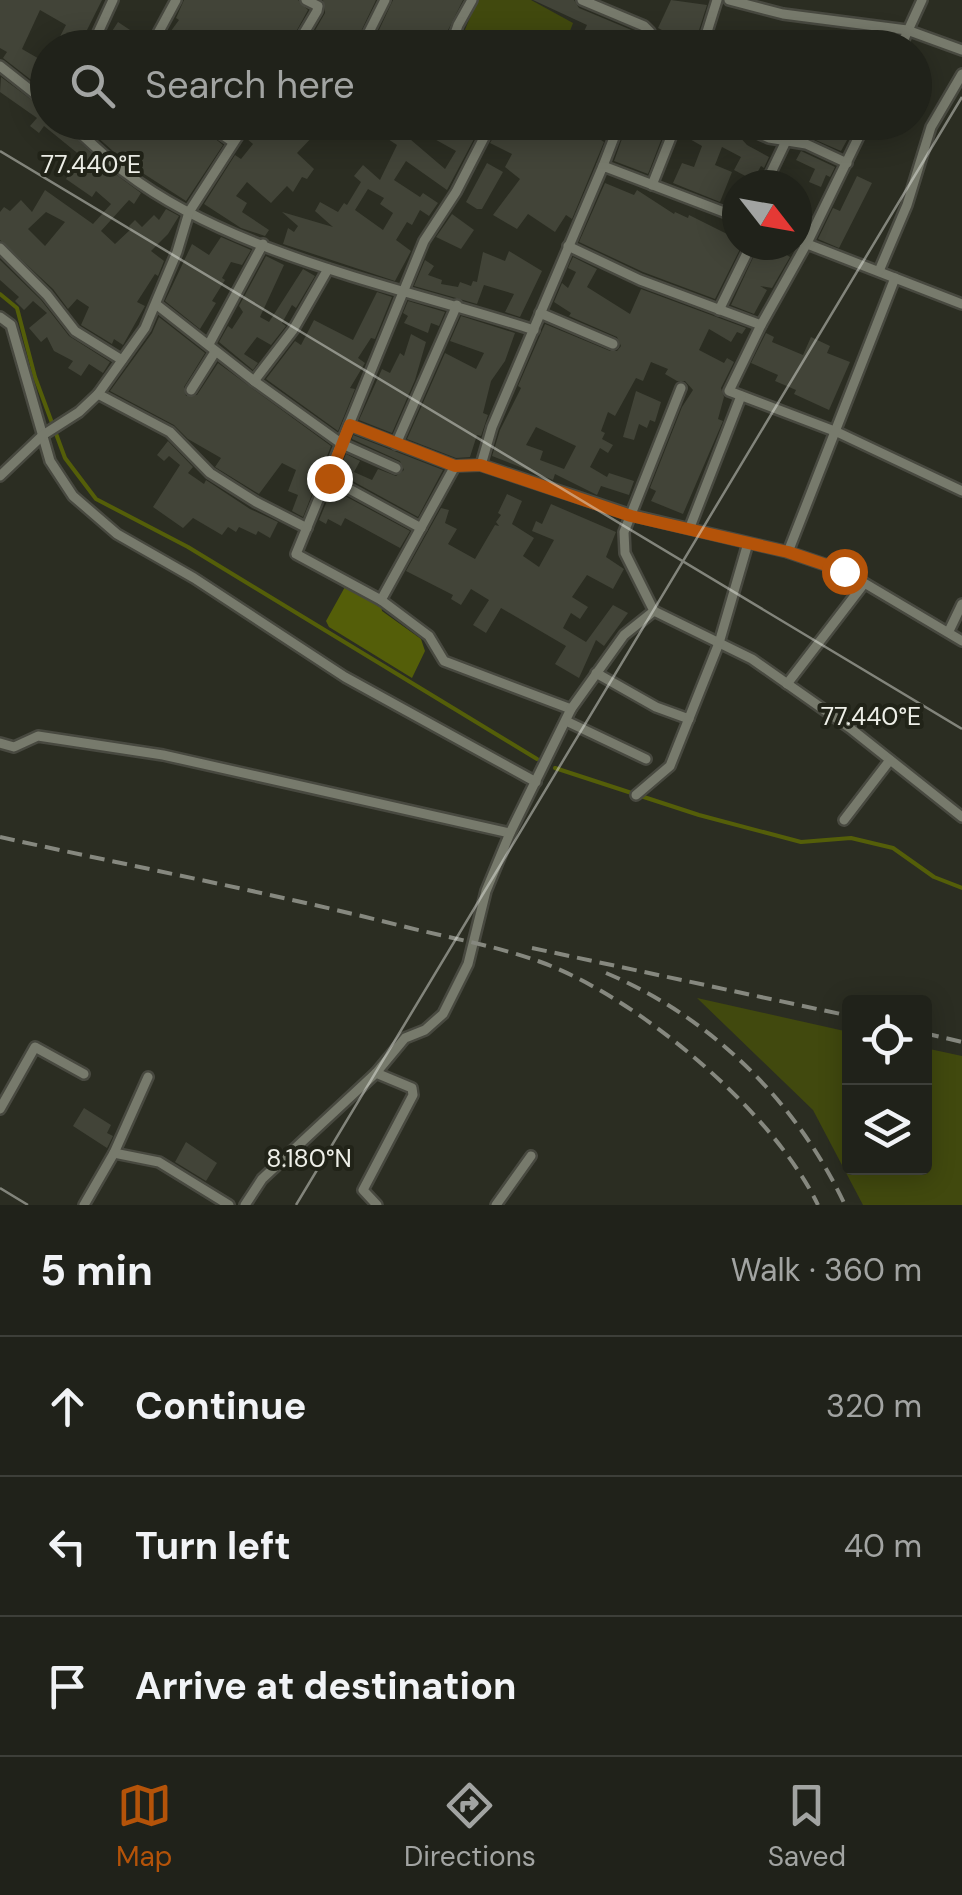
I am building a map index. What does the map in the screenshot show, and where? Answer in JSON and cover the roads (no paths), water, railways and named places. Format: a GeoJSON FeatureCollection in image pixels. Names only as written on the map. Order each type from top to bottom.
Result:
{"type":"FeatureCollection","features":[{"type":"Feature","properties":{"kind":"street"},"geometry":{"type":"LineString","coordinates":[[99,30],[113,0]]}},
{"type":"Feature","properties":{"kind":"street"},"geometry":{"type":"LineString","coordinates":[[160,30],[176,0]]}},
{"type":"Feature","properties":{"kind":"street"},"geometry":{"type":"LineString","coordinates":[[306,0],[318,6],[306,30]]}},
{"type":"Feature","properties":{"kind":"street"},"geometry":{"type":"LineString","coordinates":[[371,30],[386,0]]}},
{"type":"Feature","properties":{"kind":"street"},"geometry":{"type":"LineString","coordinates":[[456,30],[472,0]]}},
{"type":"Feature","properties":{"kind":"street"},"geometry":{"type":"LineString","coordinates":[[582,0],[648,30]]}},
{"type":"Feature","properties":{"kind":"street"},"geometry":{"type":"LineString","coordinates":[[708,30],[718,0]]}},
{"type":"Feature","properties":{"kind":"street"},"geometry":{"type":"LineString","coordinates":[[729,0],[783,14],[907,30],[922,0]]}},
{"type":"Feature","properties":{"kind":"street"},"geometry":{"type":"LineString","coordinates":[[932,39],[962,50]]}},
{"type":"Feature","properties":{"kind":"street"},"geometry":{"type":"LineString","coordinates":[[0,66],[30,90]]}},
{"type":"Feature","properties":{"kind":"street"},"geometry":{"type":"LineString","coordinates":[[932,125],[962,74]]}},
{"type":"Feature","properties":{"kind":"street"},"geometry":{"type":"LineString","coordinates":[[91,140],[127,174],[189,212],[263,244],[328,269],[534,330]]}},
{"type":"Feature","properties":{"kind":"street"},"geometry":{"type":"LineString","coordinates":[[0,476],[98,394],[122,360],[157,305],[189,212],[233,142],[230,140]]}},
{"type":"Feature","properties":{"kind":"street"},"geometry":{"type":"LineString","coordinates":[[483,140],[456,192],[424,241],[402,289],[296,554],[382,600],[429,636],[444,661],[571,709]]}},
{"type":"Feature","properties":{"kind":"street"},"geometry":{"type":"LineString","coordinates":[[480,465],[492,427],[613,140]]}},
{"type":"Feature","properties":{"kind":"street"},"geometry":{"type":"LineString","coordinates":[[652,184],[669,140]]}},
{"type":"Feature","properties":{"kind":"street"},"geometry":{"type":"LineString","coordinates":[[780,140],[806,144],[848,164]]}},
{"type":"Feature","properties":{"kind":"street"},"geometry":{"type":"LineString","coordinates":[[812,225],[858,140]]}},
{"type":"Feature","properties":{"kind":"street"},"geometry":{"type":"LineString","coordinates":[[879,272],[907,205],[927,140]]}},
{"type":"Feature","properties":{"kind":"street"},"geometry":{"type":"LineString","coordinates":[[772,170],[786,141]]}},
{"type":"Feature","properties":{"kind":"street"},"geometry":{"type":"LineString","coordinates":[[603,166],[722,211]]}},
{"type":"Feature","properties":{"kind":"street"},"geometry":{"type":"LineString","coordinates":[[191,390],[263,244]]}},
{"type":"Feature","properties":{"kind":"street"},"geometry":{"type":"LineString","coordinates":[[568,246],[640,280],[761,325]]}},
{"type":"Feature","properties":{"kind":"street"},"geometry":{"type":"LineString","coordinates":[[812,246],[962,304]]}},
{"type":"Feature","properties":{"kind":"street"},"geometry":{"type":"LineString","coordinates":[[0,248],[47,295],[75,331],[122,360]]}},
{"type":"Feature","properties":{"kind":"street"},"geometry":{"type":"LineString","coordinates":[[719,310],[744,260]]}},
{"type":"Feature","properties":{"kind":"street"},"geometry":{"type":"LineString","coordinates":[[793,260],[729,392],[837,432],[962,491]]}},
{"type":"Feature","properties":{"kind":"street"},"geometry":{"type":"LineString","coordinates":[[254,381],[292,330],[328,269]]}},
{"type":"Feature","properties":{"kind":"street"},"geometry":{"type":"LineString","coordinates":[[788,552],[896,278]]}},
{"type":"Feature","properties":{"kind":"street"},"geometry":{"type":"LineString","coordinates":[[157,305],[342,444],[396,468]]}},
{"type":"Feature","properties":{"kind":"street"},"geometry":{"type":"LineString","coordinates":[[396,444],[457,305]]}},
{"type":"Feature","properties":{"kind":"street"},"geometry":{"type":"LineString","coordinates":[[540,313],[613,344]]}},
{"type":"Feature","properties":{"kind":"street"},"geometry":{"type":"LineString","coordinates":[[0,317],[11,325],[52,430],[50,461],[74,496],[117,534],[194,578],[345,677],[536,782]]}},
{"type":"Feature","properties":{"kind":"street"},"geometry":{"type":"LineString","coordinates":[[681,388],[624,532],[624,553],[654,612],[752,659],[961,814]]}},
{"type":"Feature","properties":{"kind":"street"},"geometry":{"type":"LineString","coordinates":[[98,394],[170,432],[210,474],[308,528]]}},
{"type":"Feature","properties":{"kind":"street"},"geometry":{"type":"LineString","coordinates":[[690,526],[741,396]]}},
{"type":"Feature","properties":{"kind":"street"},"geometry":{"type":"LineString","coordinates":[[350,425],[455,466],[480,465],[631,516],[690,526],[844,571],[962,641]]}},
{"type":"Feature","properties":{"kind":"street"},"geometry":{"type":"LineString","coordinates":[[382,600],[455,466]]}},
{"type":"Feature","properties":{"kind":"street"},"geometry":{"type":"LineString","coordinates":[[329,478],[421,528]]}},
{"type":"Feature","properties":{"kind":"street"},"geometry":{"type":"LineString","coordinates":[[636,794],[670,766],[719,642],[748,543]]}},
{"type":"Feature","properties":{"kind":"street"},"geometry":{"type":"LineString","coordinates":[[787,684],[863,584]]}},
{"type":"Feature","properties":{"kind":"street"},"geometry":{"type":"LineString","coordinates":[[949,631],[962,604]]}},
{"type":"Feature","properties":{"kind":"street"},"geometry":{"type":"LineString","coordinates":[[245,1205],[262,1179],[376,1074],[405,1038],[425,1030],[444,1014],[468,964],[486,891],[510,832],[571,709],[624,636],[654,612]]}},
{"type":"Feature","properties":{"kind":"street"},"geometry":{"type":"LineString","coordinates":[[596,672],[656,706],[689,718]]}},
{"type":"Feature","properties":{"kind":"street"},"geometry":{"type":"LineString","coordinates":[[566,720],[646,759]]}},
{"type":"Feature","properties":{"kind":"street"},"geometry":{"type":"LineString","coordinates":[[0,743],[14,747],[38,736],[164,755],[510,832]]}},
{"type":"Feature","properties":{"kind":"street"},"geometry":{"type":"LineString","coordinates":[[844,820],[890,760]]}},
{"type":"Feature","properties":{"kind":"street"},"geometry":{"type":"LineString","coordinates":[[0,1109],[4,1094],[35,1048],[84,1074]]}},
{"type":"Feature","properties":{"kind":"street"},"geometry":{"type":"LineString","coordinates":[[376,1074],[412,1088],[413,1096],[363,1190],[377,1205]]}},
{"type":"Feature","properties":{"kind":"street"},"geometry":{"type":"LineString","coordinates":[[84,1205],[114,1153],[148,1077]]}},
{"type":"Feature","properties":{"kind":"street"},"geometry":{"type":"LineString","coordinates":[[114,1153],[160,1162],[229,1205]]}},
{"type":"Feature","properties":{"kind":"street"},"geometry":{"type":"LineString","coordinates":[[496,1205],[532,1156]]}},
{"type":"Feature","properties":{"kind":"waterway"},"geometry":{"type":"LineString","coordinates":[[0,294],[17,308],[35,377],[65,458],[96,499],[188,547],[537,759]]}},
{"type":"Feature","properties":{"kind":"waterway"},"geometry":{"type":"LineString","coordinates":[[555,768],[699,815],[801,842],[851,838],[893,848],[934,877],[962,888]]}},
{"type":"Feature","properties":{"kind":"railway"},"geometry":{"type":"LineString","coordinates":[[0,837],[489,947],[538,961],[577,978],[658,1029],[736,1096],[797,1169],[818,1205]]}},
{"type":"Feature","properties":{"kind":"railway"},"geometry":{"type":"LineString","coordinates":[[532,948],[842,1014]]}},
{"type":"Feature","properties":{"kind":"railway"},"geometry":{"type":"LineString","coordinates":[[606,973],[681,1013],[747,1067],[802,1131],[845,1205]]}},
{"type":"Feature","properties":{"kind":"railway"},"geometry":{"type":"LineString","coordinates":[[932,1035],[962,1042]]}}]}
